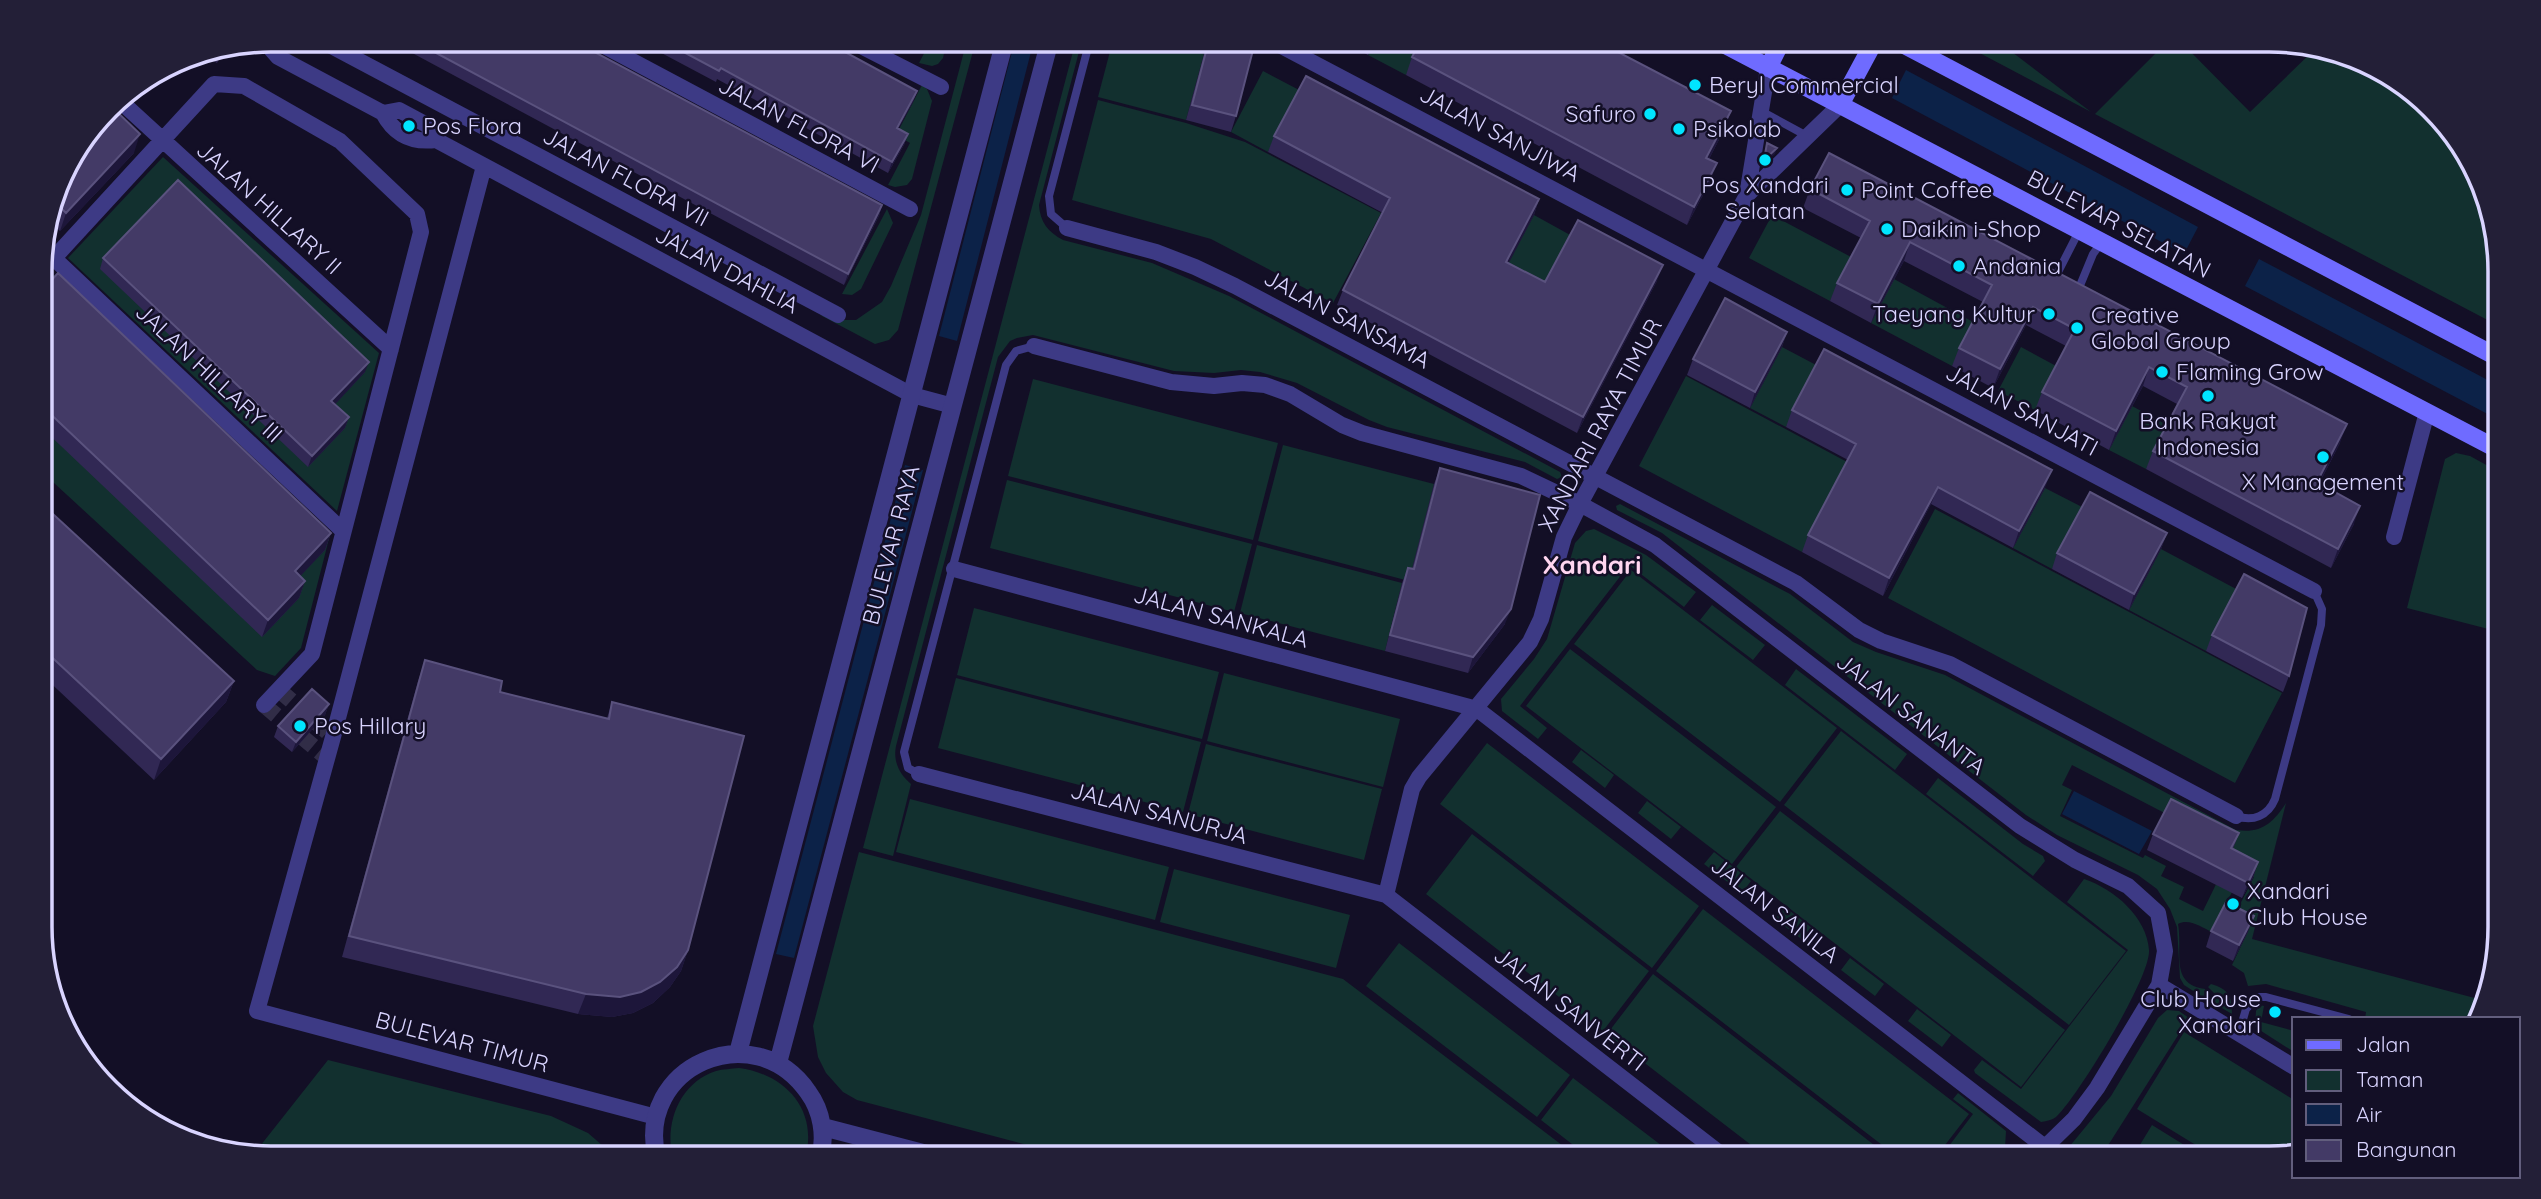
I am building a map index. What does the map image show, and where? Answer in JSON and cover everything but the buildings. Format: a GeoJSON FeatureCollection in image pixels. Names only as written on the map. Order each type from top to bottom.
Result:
{"type":"FeatureCollection","features":[{"type":"Feature","properties":{"kind":"main road","name":"BULEVAR SELATAN"},"geometry":{"type":"LineString","coordinates":[[1738,52],[2488,444]]}},
{"type":"Feature","properties":{"kind":"main road"},"geometry":{"type":"LineString","coordinates":[[1768,68],[1776,52]]}},
{"type":"Feature","properties":{"kind":"main road"},"geometry":{"type":"LineString","coordinates":[[1840,105],[1869,52]]}},
{"type":"Feature","properties":{"kind":"main road"},"geometry":{"type":"LineString","coordinates":[[1918,52],[2488,352]]}},
{"type":"Feature","properties":{"kind":"street"},"geometry":{"type":"LineString","coordinates":[[274,52],[278,57],[383,113],[390,127],[419,142],[436,140],[427,125],[399,110],[383,113]]}},
{"type":"Feature","properties":{"kind":"street","name":"JALAN FLORA VII"},"geometry":{"type":"LineString","coordinates":[[343,52],[838,315]]}},
{"type":"Feature","properties":{"kind":"street","name":"JALAN FLORA VI"},"geometry":{"type":"LineString","coordinates":[[616,52],[910,209]]}},
{"type":"Feature","properties":{"kind":"street"},"geometry":{"type":"LineString","coordinates":[[873,52],[942,87]]}},
{"type":"Feature","properties":{"kind":"street","name":"BULEVAR RAYA"},"geometry":{"type":"LineString","coordinates":[[738,1053],[1002,52]]}},
{"type":"Feature","properties":{"kind":"street","name":"BULEVAR RAYA"},"geometry":{"type":"LineString","coordinates":[[778,1063],[1047,52]]}},
{"type":"Feature","properties":{"kind":"street","name":"JALAN SANJIWA"},"geometry":{"type":"LineString","coordinates":[[1293,52],[1708,270]]}},
{"type":"Feature","properties":{"kind":"street"},"geometry":{"type":"LineString","coordinates":[[1747,195],[1768,68]]}},
{"type":"Feature","properties":{"kind":"street"},"geometry":{"type":"LineString","coordinates":[[54,248],[163,142],[214,84],[244,86],[340,141],[417,214],[421,232],[312,654],[264,705]]}},
{"type":"Feature","properties":{"kind":"street"},"geometry":{"type":"LineString","coordinates":[[1747,195],[1840,105]]}},
{"type":"Feature","properties":{"kind":"street","name":"JALAN HILLARY II"},"geometry":{"type":"LineString","coordinates":[[127,107],[391,349]]}},
{"type":"Feature","properties":{"kind":"street","name":"JALAN DAHLIA"},"geometry":{"type":"LineString","coordinates":[[436,140],[912,394],[953,406]]}},
{"type":"Feature","properties":{"kind":"street","name":"BULEVAR TIMUR"},"geometry":{"type":"LineString","coordinates":[[484,166],[257,1011],[656,1117]]}},
{"type":"Feature","properties":{"kind":"street","name":"XANDARI RAYA TIMUR"},"geometry":{"type":"LineString","coordinates":[[1387,895],[1412,789],[1530,642],[1541,619],[1564,537],[1580,504],[1747,195]]}},
{"type":"Feature","properties":{"kind":"street","name":"JALAN SANSAMA"},"geometry":{"type":"LineString","coordinates":[[1067,228],[1156,252],[1195,267],[1596,476]]}},
{"type":"Feature","properties":{"kind":"street","name":"JALAN HILLARY III"},"geometry":{"type":"LineString","coordinates":[[53,258],[343,531]]}},
{"type":"Feature","properties":{"kind":"street","name":"JALAN SANJATI"},"geometry":{"type":"LineString","coordinates":[[1708,270],[2314,591]]}},
{"type":"Feature","properties":{"kind":"street"},"geometry":{"type":"LineString","coordinates":[[1034,346],[1171,382],[1214,386],[1242,383],[1265,385],[1290,394],[1342,425],[1362,433],[1521,476],[1580,504]]}},
{"type":"Feature","properties":{"kind":"street"},"geometry":{"type":"LineString","coordinates":[[2394,537],[2427,412]]}},
{"type":"Feature","properties":{"kind":"street","name":"JALAN SANANTA"},"geometry":{"type":"LineString","coordinates":[[1596,476],[1796,583],[1859,630],[1881,641],[1950,664],[2235,816]]}},
{"type":"Feature","properties":{"kind":"street","name":"JALAN SANANTA"},"geometry":{"type":"LineString","coordinates":[[1580,504],[1655,545],[2020,826],[2075,860],[2128,886],[2158,913],[2165,951],[2159,985]]}},
{"type":"Feature","properties":{"kind":"street","name":"JALAN SANKALA"},"geometry":{"type":"LineString","coordinates":[[954,569],[1477,709]]}},
{"type":"Feature","properties":{"kind":"street","name":"JALAN SANILA"},"geometry":{"type":"LineString","coordinates":[[1477,709],[2031,1146]]}},
{"type":"Feature","properties":{"kind":"street","name":"JALAN SANURJA"},"geometry":{"type":"LineString","coordinates":[[919,774],[1387,895]]}},
{"type":"Feature","properties":{"kind":"street","name":"JALAN SANVERTI"},"geometry":{"type":"LineString","coordinates":[[1387,895],[1711,1146]]}},
{"type":"Feature","properties":{"kind":"street"},"geometry":{"type":"LineString","coordinates":[[2047,1146],[2074,1119],[2097,1088],[2159,985],[2292,1066]]}},
{"type":"Feature","properties":{"kind":"street"},"geometry":{"type":"LineString","coordinates":[[654,1146],[656,1117],[667,1091],[686,1071],[710,1057],[738,1053],[758,1055],[778,1063],[799,1079],[815,1101],[823,1126],[823,1146]]}},
{"type":"Feature","properties":{"kind":"street"},"geometry":{"type":"LineString","coordinates":[[823,1126],[898,1146]]}},
{"type":"Feature","properties":{"kind":"lane"},"geometry":{"type":"LineString","coordinates":[[1067,228],[1051,215],[1049,196],[1087,52]]}},
{"type":"Feature","properties":{"kind":"lane"},"geometry":{"type":"LineString","coordinates":[[1760,111],[1807,136]]}},
{"type":"Feature","properties":{"kind":"lane"},"geometry":{"type":"LineString","coordinates":[[2056,276],[2079,231]]}},
{"type":"Feature","properties":{"kind":"lane"},"geometry":{"type":"LineString","coordinates":[[2079,288],[2101,243]]}},
{"type":"Feature","properties":{"kind":"lane"},"geometry":{"type":"LineString","coordinates":[[919,774],[908,768],[904,752],[1006,365],[1016,351],[1034,346]]}},
{"type":"Feature","properties":{"kind":"lane"},"geometry":{"type":"LineString","coordinates":[[2235,816],[2258,817],[2269,810],[2275,799],[2321,625],[2322,609],[2314,591]]}},
{"type":"Feature","properties":{"kind":"lane"},"geometry":{"type":"LineString","coordinates":[[2239,1033],[2246,1009],[2257,997],[2340,1017]]}},
{"type":"Feature","properties":{"kind":"green space"},"geometry":{"type":"Polygon","coordinates":[[[925,52],[944,52],[938,64],[932,66],[919,63],[925,52]]]}},
{"type":"Feature","properties":{"kind":"green space"},"geometry":{"type":"Polygon","coordinates":[[[964,52],[973,52],[898,330],[889,340],[875,344],[820,315],[840,320],[856,320],[882,302],[921,215],[964,52]]]}},
{"type":"Feature","properties":{"kind":"green space"},"geometry":{"type":"Polygon","coordinates":[[[1073,52],[1079,52],[1039,205],[1043,221],[1053,234],[1063,240],[1152,263],[1229,296],[1560,472],[1562,477],[1557,479],[1525,462],[1387,427],[1297,383],[1260,372],[1174,371],[1033,335],[1010,341],[998,357],[896,746],[898,767],[911,784],[893,856],[863,848],[1073,52]]]}},
{"type":"Feature","properties":{"kind":"green space"},"geometry":{"type":"Polygon","coordinates":[[[1110,52],[1204,54],[1186,120],[1098,97],[1110,52]]]}},
{"type":"Feature","properties":{"kind":"green space"},"geometry":{"type":"Polygon","coordinates":[[[1370,52],[1418,52],[1406,75],[1368,55],[1370,52]]]}},
{"type":"Feature","properties":{"kind":"green space"},"geometry":{"type":"Polygon","coordinates":[[[1978,52],[2012,52],[2091,112],[1978,52]]]}},
{"type":"Feature","properties":{"kind":"green space"},"geometry":{"type":"Polygon","coordinates":[[[2157,52],[2191,52],[2250,112],[2307,56],[2353,69],[2379,82],[2403,98],[2443,138],[2472,188],[2487,243],[2488,320],[2095,114],[2157,52]]]}},
{"type":"Feature","properties":{"kind":"green space"},"geometry":{"type":"Polygon","coordinates":[[[1263,71],[1301,91],[1268,152],[1231,132],[1263,71]]]}},
{"type":"Feature","properties":{"kind":"green space"},"geometry":{"type":"Polygon","coordinates":[[[922,85],[927,89],[932,101],[912,179],[907,185],[888,185],[910,143],[896,135],[922,85]]]}},
{"type":"Feature","properties":{"kind":"green space"},"geometry":{"type":"Polygon","coordinates":[[[1098,100],[1245,142],[1381,213],[1333,303],[1211,239],[1072,200],[1098,100]]]}},
{"type":"Feature","properties":{"kind":"green space"},"geometry":{"type":"Polygon","coordinates":[[[163,157],[379,353],[337,511],[68,258],[163,157]]]}},
{"type":"Feature","properties":{"kind":"green space"},"geometry":{"type":"Polygon","coordinates":[[[887,209],[893,223],[861,289],[852,295],[842,294],[887,209]]]}},
{"type":"Feature","properties":{"kind":"green space"},"geometry":{"type":"Polygon","coordinates":[[[1534,215],[1572,236],[1540,296],[1501,276],[1534,215]]]}},
{"type":"Feature","properties":{"kind":"green space"},"geometry":{"type":"Polygon","coordinates":[[[1772,215],[1853,258],[1830,301],[1749,258],[1772,215]]]}},
{"type":"Feature","properties":{"kind":"green space"},"geometry":{"type":"Polygon","coordinates":[[[53,274],[330,535],[301,648],[275,676],[257,670],[53,482],[53,274]]]}},
{"type":"Feature","properties":{"kind":"green space"},"geometry":{"type":"Polygon","coordinates":[[[1894,279],[1975,323],[1952,366],[1871,323],[1894,279]]]}},
{"type":"Feature","properties":{"kind":"green space"},"geometry":{"type":"Polygon","coordinates":[[[1782,347],[1818,366],[1786,427],[1750,408],[1782,347]]]}},
{"type":"Feature","properties":{"kind":"green space"},"geometry":{"type":"Polygon","coordinates":[[[2021,347],[2058,367],[2035,410],[1998,391],[2021,347]]]}},
{"type":"Feature","properties":{"kind":"green space"},"geometry":{"type":"Polygon","coordinates":[[[1686,376],[1849,463],[1802,552],[1639,466],[1686,376]]]}},
{"type":"Feature","properties":{"kind":"green space"},"geometry":{"type":"Polygon","coordinates":[[[1033,379],[1278,443],[1253,540],[1008,476],[1033,379]]]}},
{"type":"Feature","properties":{"kind":"green space"},"geometry":{"type":"Polygon","coordinates":[[[2132,406],[2169,426],[2146,469],[2109,450],[2132,406]]]}},
{"type":"Feature","properties":{"kind":"green space"},"geometry":{"type":"Polygon","coordinates":[[[1283,445],[1434,484],[1409,581],[1258,541],[1283,445]]]}},
{"type":"Feature","properties":{"kind":"green space"},"geometry":{"type":"Polygon","coordinates":[[[2456,453],[2470,456],[2488,466],[2488,629],[2407,608],[2445,459],[2456,453]]]}},
{"type":"Feature","properties":{"kind":"green space"},"geometry":{"type":"Polygon","coordinates":[[[1007,480],[1252,544],[1234,612],[990,548],[1007,480]]]}},
{"type":"Feature","properties":{"kind":"green space"},"geometry":{"type":"Polygon","coordinates":[[[2045,488],[2084,508],[2052,569],[2013,548],[2045,488]]]}},
{"type":"Feature","properties":{"kind":"green space"},"geometry":{"type":"Polygon","coordinates":[[[1620,504],[1790,594],[1853,642],[1945,675],[2236,830],[2253,830],[2266,826],[2286,803],[2252,939],[2477,999],[2469,1017],[2365,1017],[2366,1012],[2266,984],[2248,986],[2244,973],[2232,965],[2248,931],[2231,922],[2254,877],[2227,863],[2234,849],[2072,765],[2062,785],[2072,790],[2060,816],[2143,858],[2145,855],[2166,866],[2161,876],[2184,887],[2179,899],[2203,911],[2221,874],[2237,882],[2212,932],[2191,923],[2178,924],[2182,974],[2186,981],[2205,989],[2211,998],[2209,1001],[2184,985],[2180,978],[2177,927],[2170,909],[2157,889],[2138,875],[2057,835],[2026,815],[1662,533],[1617,510],[1616,506],[1620,504]]]}},
{"type":"Feature","properties":{"kind":"green space"},"geometry":{"type":"Polygon","coordinates":[[[1935,509],[2282,693],[2235,783],[1888,598],[1935,509]]]}},
{"type":"Feature","properties":{"kind":"green space"},"geometry":{"type":"Polygon","coordinates":[[[1594,529],[1646,555],[1696,592],[1684,607],[1629,565],[1520,706],[1547,728],[1538,739],[1502,711],[1501,699],[1547,639],[1575,543],[1586,531],[1594,529]]]}},
{"type":"Feature","properties":{"kind":"green space"},"geometry":{"type":"Polygon","coordinates":[[[1257,545],[1402,583],[1385,651],[1240,613],[1257,545]]]}},
{"type":"Feature","properties":{"kind":"green space"},"geometry":{"type":"Polygon","coordinates":[[[2161,549],[2238,590],[2206,651],[2129,610],[2161,549]]]}},
{"type":"Feature","properties":{"kind":"green space"},"geometry":{"type":"Polygon","coordinates":[[[1631,570],[1837,728],[1780,802],[1574,644],[1631,570]]]}},
{"type":"Feature","properties":{"kind":"green space"},"geometry":{"type":"Polygon","coordinates":[[[1712,605],[1765,645],[1753,660],[1700,620],[1712,605]]]}},
{"type":"Feature","properties":{"kind":"green space"},"geometry":{"type":"Polygon","coordinates":[[[974,608],[1219,672],[1202,739],[957,675],[974,608]]]}},
{"type":"Feature","properties":{"kind":"green space"},"geometry":{"type":"Polygon","coordinates":[[[1570,649],[1776,807],[1732,864],[1526,706],[1570,649]]]}},
{"type":"Feature","properties":{"kind":"green space"},"geometry":{"type":"Polygon","coordinates":[[[1796,669],[1907,754],[1895,770],[1785,685],[1796,669]]]}},
{"type":"Feature","properties":{"kind":"green space"},"geometry":{"type":"Polygon","coordinates":[[[1224,673],[1400,719],[1383,787],[1207,741],[1224,673]]]}},
{"type":"Feature","properties":{"kind":"green space"},"geometry":{"type":"Polygon","coordinates":[[[956,678],[1201,742],[1183,812],[938,748],[956,678]]]}},
{"type":"Feature","properties":{"kind":"green space"},"geometry":{"type":"Polygon","coordinates":[[[1841,731],[2126,951],[2069,1025],[1784,805],[1841,731]]]}},
{"type":"Feature","properties":{"kind":"green space"},"geometry":{"type":"Polygon","coordinates":[[[1487,743],[1699,906],[1652,968],[1440,804],[1487,743]]]}},
{"type":"Feature","properties":{"kind":"green space"},"geometry":{"type":"Polygon","coordinates":[[[1206,744],[1382,789],[1364,860],[1188,814],[1206,744]]]}},
{"type":"Feature","properties":{"kind":"green space"},"geometry":{"type":"Polygon","coordinates":[[[1581,750],[1614,775],[1605,788],[1572,762],[1581,750]]]}},
{"type":"Feature","properties":{"kind":"green space"},"geometry":{"type":"Polygon","coordinates":[[[1938,778],[2023,844],[2043,856],[2045,861],[2033,876],[1926,794],[1938,778]]]}},
{"type":"Feature","properties":{"kind":"green space"},"geometry":{"type":"Polygon","coordinates":[[[910,799],[1169,867],[1155,920],[896,852],[910,799]]]}},
{"type":"Feature","properties":{"kind":"green space"},"geometry":{"type":"Polygon","coordinates":[[[1647,801],[1681,827],[1671,839],[1638,813],[1647,801]]]}},
{"type":"Feature","properties":{"kind":"green space"},"geometry":{"type":"Polygon","coordinates":[[[1780,811],[2065,1030],[2021,1087],[1736,867],[1780,811]]]}},
{"type":"Feature","properties":{"kind":"green space"},"geometry":{"type":"Polygon","coordinates":[[[1472,834],[1649,971],[1603,1031],[1426,894],[1472,834]]]}},
{"type":"Feature","properties":{"kind":"green space"},"geometry":{"type":"Polygon","coordinates":[[[859,852],[1343,979],[1563,1146],[1031,1146],[857,1100],[843,1092],[826,1073],[818,1057],[813,1026],[859,852]]]}},
{"type":"Feature","properties":{"kind":"green space"},"geometry":{"type":"Polygon","coordinates":[[[1714,852],[1751,881],[1742,893],[1704,864],[1714,852]]]}},
{"type":"Feature","properties":{"kind":"green space"},"geometry":{"type":"Polygon","coordinates":[[[1174,869],[1350,915],[1336,968],[1160,922],[1174,869]]]}},
{"type":"Feature","properties":{"kind":"green space"},"geometry":{"type":"Polygon","coordinates":[[[2084,879],[2107,890],[2127,906],[2142,926],[2149,950],[2138,985],[2126,1010],[2080,1087],[2056,1117],[2041,1122],[1974,1070],[1982,1060],[2021,1089],[2128,950],[2067,902],[2084,879]]]}},
{"type":"Feature","properties":{"kind":"green space"},"geometry":{"type":"Polygon","coordinates":[[[1785,907],[1817,932],[1808,944],[1775,919],[1785,907]]]}},
{"type":"Feature","properties":{"kind":"green space"},"geometry":{"type":"Polygon","coordinates":[[[1703,909],[1969,1114],[1944,1146],[1883,1146],[1656,971],[1703,909]]]}},
{"type":"Feature","properties":{"kind":"green space"},"geometry":{"type":"Polygon","coordinates":[[[1399,943],[1570,1075],[1537,1117],[1366,986],[1399,943]]]}},
{"type":"Feature","properties":{"kind":"green space"},"geometry":{"type":"Polygon","coordinates":[[[1850,958],[1884,984],[1875,996],[1841,970],[1850,958]]]}},
{"type":"Feature","properties":{"kind":"green space"},"geometry":{"type":"Polygon","coordinates":[[[1653,974],[1875,1146],[1752,1146],[1607,1034],[1653,974]]]}},
{"type":"Feature","properties":{"kind":"green space"},"geometry":{"type":"Polygon","coordinates":[[[2211,984],[2222,988],[2228,994],[2232,1014],[2215,1004],[2214,993],[2208,987],[2211,984]]]}},
{"type":"Feature","properties":{"kind":"green space"},"geometry":{"type":"Polygon","coordinates":[[[2259,1005],[2264,1006],[2261,1022],[2292,1030],[2292,1051],[2255,1027],[2259,1005]]]}},
{"type":"Feature","properties":{"kind":"green space"},"geometry":{"type":"Polygon","coordinates":[[[1917,1009],[1951,1035],[1942,1047],[1908,1021],[1917,1009]]]}},
{"type":"Feature","properties":{"kind":"green space"},"geometry":{"type":"Polygon","coordinates":[[[2167,1010],[2179,1011],[2189,1018],[2108,1146],[2070,1146],[2111,1096],[2158,1018],[2167,1010]]]}},
{"type":"Feature","properties":{"kind":"green space"},"geometry":{"type":"Polygon","coordinates":[[[2184,1032],[2292,1099],[2292,1145],[2197,1146],[2137,1109],[2184,1032]]]}},
{"type":"Feature","properties":{"kind":"green space"},"geometry":{"type":"Polygon","coordinates":[[[328,1060],[551,1116],[588,1133],[603,1146],[271,1146],[260,1146],[328,1060]]]}},
{"type":"Feature","properties":{"kind":"green space"},"geometry":{"type":"Polygon","coordinates":[[[739,1068],[756,1072],[784,1087],[802,1110],[807,1125],[807,1146],[671,1146],[677,1106],[692,1085],[719,1070],[739,1068]]]}},
{"type":"Feature","properties":{"kind":"green space"},"geometry":{"type":"Polygon","coordinates":[[[1573,1078],[1662,1146],[1575,1146],[1541,1120],[1573,1078]]]}},
{"type":"Feature","properties":{"kind":"green space"},"geometry":{"type":"Polygon","coordinates":[[[1958,1093],[2006,1131],[2005,1146],[1949,1146],[1973,1114],[1953,1099],[1958,1093]]]}},
{"type":"Feature","properties":{"kind":"green space"},"geometry":{"type":"Polygon","coordinates":[[[2152,1125],[2186,1146],[2139,1146],[2152,1125]]]}},
{"type":"Feature","properties":{"kind":"water"},"geometry":{"type":"Polygon","coordinates":[[[1012,52],[1031,52],[957,341],[939,336],[1012,52]]]}},
{"type":"Feature","properties":{"kind":"water"},"geometry":{"type":"Polygon","coordinates":[[[1906,70],[2198,227],[2184,254],[1892,98],[1906,70]]]}},
{"type":"Feature","properties":{"kind":"water"},"geometry":{"type":"Polygon","coordinates":[[[2259,259],[2488,380],[2488,414],[2245,286],[2259,259]]]}},
{"type":"Feature","properties":{"kind":"water"},"geometry":{"type":"Polygon","coordinates":[[[905,465],[923,470],[794,958],[776,954],[905,465]]]}},
{"type":"Feature","properties":{"kind":"water"},"geometry":{"type":"Polygon","coordinates":[[[2074,791],[2152,831],[2139,854],[2062,814],[2074,791]]]}},
{"type":"Feature","properties":{"kind":"tunnel"},"geometry":{"type":"LineString","coordinates":[[279,690],[333,737]]}},
{"type":"Feature","properties":{"kind":"tunnel"},"geometry":{"type":"LineString","coordinates":[[264,705],[327,758]]}},
{"type":"Feature","properties":{"kind":"place","name":"Beryl Commercial"},"geometry":{"type":"Point","coordinates":[1695,85]}},
{"type":"Feature","properties":{"kind":"place","name":"Safuro"},"geometry":{"type":"Point","coordinates":[1650,114]}},
{"type":"Feature","properties":{"kind":"place","name":"Pos Flora"},"geometry":{"type":"Point","coordinates":[409,126]}},
{"type":"Feature","properties":{"kind":"place","name":"Psikolab"},"geometry":{"type":"Point","coordinates":[1679,129]}},
{"type":"Feature","properties":{"kind":"place","name":"Pos Xandari Selatan"},"geometry":{"type":"Point","coordinates":[1765,160]}},
{"type":"Feature","properties":{"kind":"place","name":"Point Coffee"},"geometry":{"type":"Point","coordinates":[1847,190]}},
{"type":"Feature","properties":{"kind":"place","name":"Daikin i-Shop"},"geometry":{"type":"Point","coordinates":[1887,229]}},
{"type":"Feature","properties":{"kind":"place","name":"Andania"},"geometry":{"type":"Point","coordinates":[1959,266]}},
{"type":"Feature","properties":{"kind":"place","name":"Taeyang Kultur"},"geometry":{"type":"Point","coordinates":[2049,314]}},
{"type":"Feature","properties":{"kind":"place","name":"Creative Global Group"},"geometry":{"type":"Point","coordinates":[2077,328]}},
{"type":"Feature","properties":{"kind":"place","name":"Flaming Grow"},"geometry":{"type":"Point","coordinates":[2162,372]}},
{"type":"Feature","properties":{"kind":"place","name":"Bank Rakyat Indonesia"},"geometry":{"type":"Point","coordinates":[2208,396]}},
{"type":"Feature","properties":{"kind":"place","name":"X Management"},"geometry":{"type":"Point","coordinates":[2323,457]}},
{"type":"Feature","properties":{"kind":"place","name":"Pos Hillary"},"geometry":{"type":"Point","coordinates":[300,726]}},
{"type":"Feature","properties":{"kind":"place","name":"Xandari Club House"},"geometry":{"type":"Point","coordinates":[2233,904]}},
{"type":"Feature","properties":{"kind":"place","name":"Club House Xandari"},"geometry":{"type":"Point","coordinates":[2275,1012]}},
{"type":"Feature","properties":{"kind":"district","name":"Xandari"},"geometry":{"type":"Point","coordinates":[1592,565]}}]}
